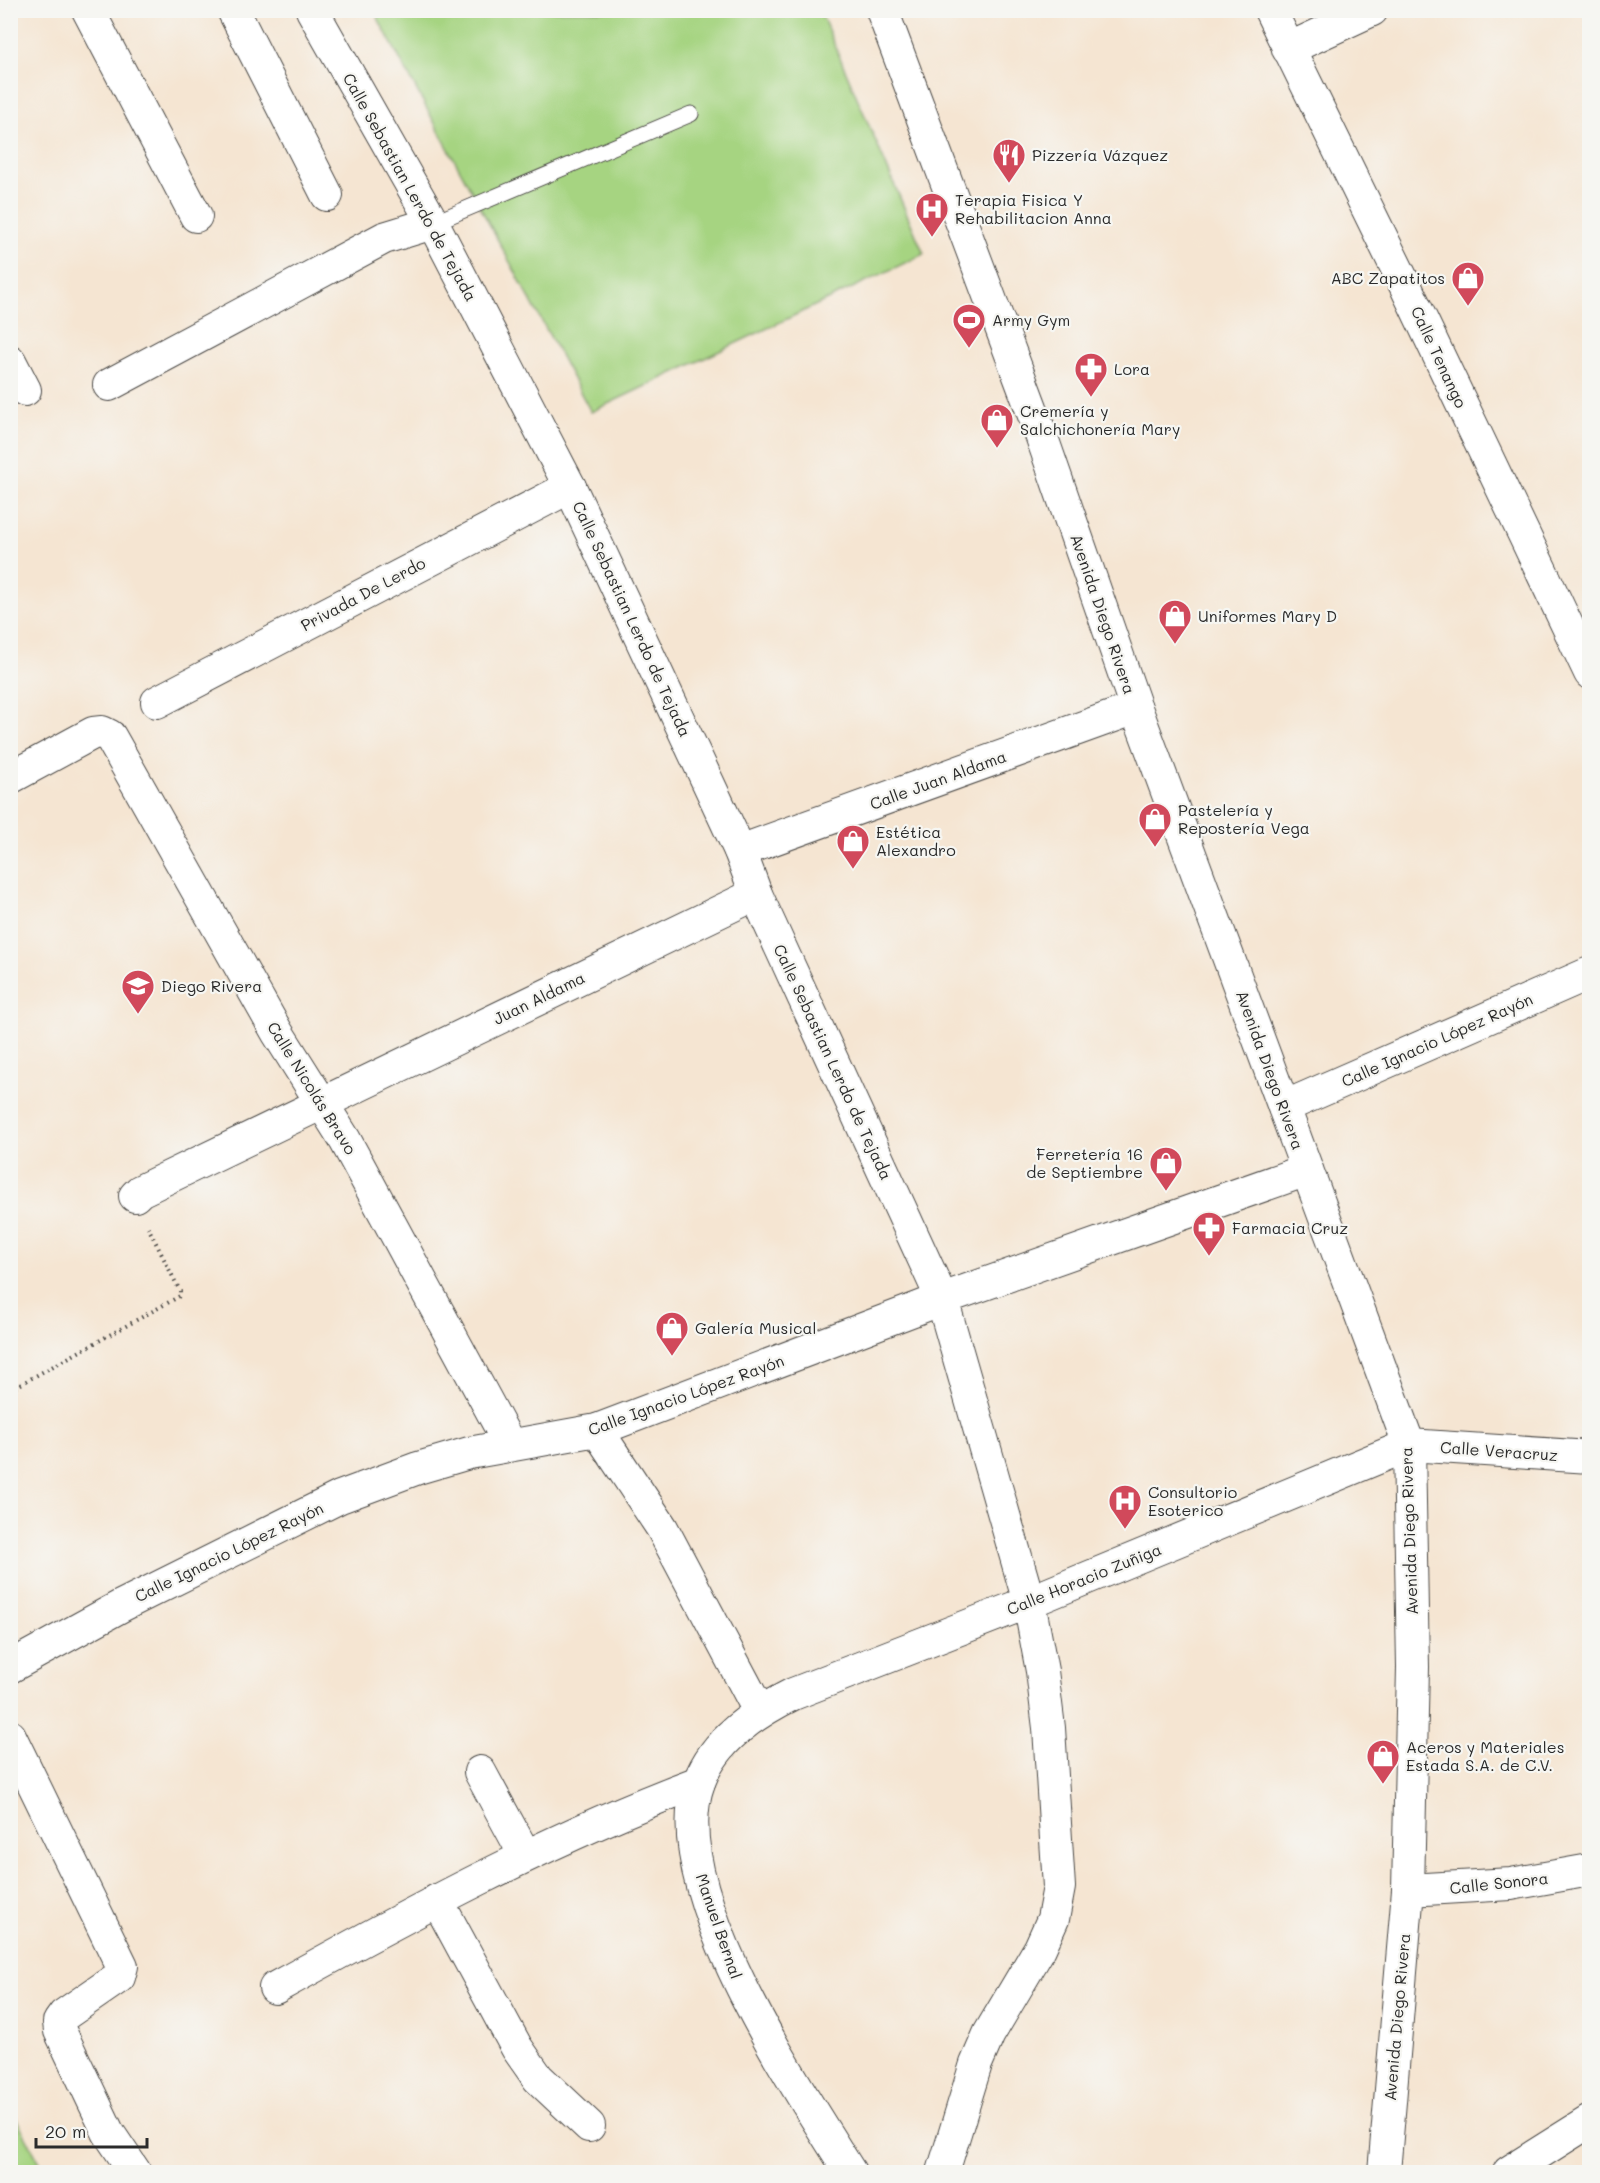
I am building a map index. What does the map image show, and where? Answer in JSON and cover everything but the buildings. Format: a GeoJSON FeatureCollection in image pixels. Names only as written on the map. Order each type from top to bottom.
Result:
{"type":"FeatureCollection","features":[{"type":"Feature","properties":{"kind":"street"},"geometry":{"type":"LineString","coordinates":[[88,10],[196,216]]}},
{"type":"Feature","properties":{"kind":"street"},"geometry":{"type":"LineString","coordinates":[[233,10],[327,195]]}},
{"type":"Feature","properties":{"kind":"street","name":"Calle Sebastian Lerdo de Tejada"},"geometry":{"type":"LineString","coordinates":[[312,10],[433,223],[570,487],[740,851],[756,894],[942,1299],[1029,1602],[1049,1728],[1059,1887],[1053,1919],[1040,1948],[989,2034],[976,2064],[943,2172]]}},
{"type":"Feature","properties":{"kind":"street","name":"Avenida Diego Rivera"},"geometry":{"type":"LineString","coordinates":[[882,10],[908,72],[1039,429],[1136,708],[1408,1445],[1413,1667],[1408,1890],[1384,2172]]}},
{"type":"Feature","properties":{"kind":"street","name":"Calle Tenango"},"geometry":{"type":"LineString","coordinates":[[1270,10],[1405,285],[1590,673]]}},
{"type":"Feature","properties":{"kind":"street"},"geometry":{"type":"LineString","coordinates":[[1288,49],[1372,10]]}},
{"type":"Feature","properties":{"kind":"street"},"geometry":{"type":"LineString","coordinates":[[109,385],[384,238],[433,223]]}},
{"type":"Feature","properties":{"kind":"street"},"geometry":{"type":"LineString","coordinates":[[10,361],[25,390]]}},
{"type":"Feature","properties":{"kind":"street","name":"Privada De Lerdo"},"geometry":{"type":"LineString","coordinates":[[157,702],[570,487]]}},
{"type":"Feature","properties":{"kind":"street","name":"Calle Juan Aldama"},"geometry":{"type":"LineString","coordinates":[[740,851],[1136,708]]}},
{"type":"Feature","properties":{"kind":"street","name":"Calle Nicolás Bravo"},"geometry":{"type":"LineString","coordinates":[[10,778],[93,733],[102,732],[110,736],[277,1032],[345,1140],[510,1445]]}},
{"type":"Feature","properties":{"kind":"street","name":"Juan Aldama"},"geometry":{"type":"LineString","coordinates":[[135,1196],[140,1191],[322,1102],[756,894]]}},
{"type":"Feature","properties":{"kind":"street","name":"Calle Ignacio López Rayón"},"geometry":{"type":"LineString","coordinates":[[1284,1107],[1590,973]]}},
{"type":"Feature","properties":{"kind":"street","name":"Calle Ignacio López Rayón"},"geometry":{"type":"LineString","coordinates":[[10,1667],[121,1606],[340,1497],[418,1468],[469,1453],[597,1430],[942,1299],[1307,1170]]}},
{"type":"Feature","properties":{"kind":"street"},"geometry":{"type":"LineString","coordinates":[[597,1430],[662,1528],[759,1711]]}},
{"type":"Feature","properties":{"kind":"street","name":"Calle Veracruz"},"geometry":{"type":"LineString","coordinates":[[1408,1445],[1590,1457]]}},
{"type":"Feature","properties":{"kind":"street","name":"Calle Horacio Zuñiga"},"geometry":{"type":"LineString","coordinates":[[759,1711],[793,1694],[1029,1602],[1408,1445]]}},
{"type":"Feature","properties":{"kind":"street","name":"Manuel Bernal"},"geometry":{"type":"LineString","coordinates":[[759,1711],[733,1732],[710,1762],[699,1782],[690,1825],[700,1876],[740,1987],[768,2041],[850,2172]]}},
{"type":"Feature","properties":{"kind":"street"},"geometry":{"type":"LineString","coordinates":[[10,1736],[122,1966],[119,1977],[64,2014],[59,2022],[60,2031],[108,2132],[135,2172]]}},
{"type":"Feature","properties":{"kind":"street"},"geometry":{"type":"LineString","coordinates":[[480,1772],[525,1855]]}},
{"type":"Feature","properties":{"kind":"street"},"geometry":{"type":"LineString","coordinates":[[275,1988],[437,1899],[525,1855],[639,1804],[699,1782]]}},
{"type":"Feature","properties":{"kind":"street","name":"Calle Sonora"},"geometry":{"type":"LineString","coordinates":[[1408,1890],[1511,1884],[1590,1870]]}},
{"type":"Feature","properties":{"kind":"street"},"geometry":{"type":"LineString","coordinates":[[437,1899],[517,2048],[538,2078],[589,2126]]}},
{"type":"Feature","properties":{"kind":"street"},"geometry":{"type":"LineString","coordinates":[[1509,2172],[1590,2121]]}},
{"type":"Feature","properties":{"kind":"lane"},"geometry":{"type":"LineString","coordinates":[[433,223],[692,114]]}},
{"type":"Feature","properties":{"kind":"path"},"geometry":{"type":"LineString","coordinates":[[10,1390],[180,1296],[180,1291],[135,1203],[135,1196]]}},
{"type":"Feature","properties":{"kind":"green space"},"geometry":{"type":"Polygon","coordinates":[[[374,11],[820,11],[924,254],[591,412],[374,11]]]}},
{"type":"Feature","properties":{"kind":"green space"},"geometry":{"type":"Polygon","coordinates":[[[11,2109],[45,2172],[11,2172],[11,2109]]]}},
{"type":"Feature","properties":{"kind":"place","name":"Pizzería Vázquez"},"geometry":{"type":"Point","coordinates":[1009,184]}},
{"type":"Feature","properties":{"kind":"place","name":"Terapia Fisica Y Rehabilitacion Anna"},"geometry":{"type":"Point","coordinates":[932,238]}},
{"type":"Feature","properties":{"kind":"place","name":"ABC Zapatitos"},"geometry":{"type":"Point","coordinates":[1468,307]}},
{"type":"Feature","properties":{"kind":"place","name":"Army Gym"},"geometry":{"type":"Point","coordinates":[969,349]}},
{"type":"Feature","properties":{"kind":"place","name":"Lora"},"geometry":{"type":"Point","coordinates":[1091,398]}},
{"type":"Feature","properties":{"kind":"place","name":"Cremería y Salchichonería Mary"},"geometry":{"type":"Point","coordinates":[997,449]}},
{"type":"Feature","properties":{"kind":"place","name":"Uniformes Mary D"},"geometry":{"type":"Point","coordinates":[1175,645]}},
{"type":"Feature","properties":{"kind":"place","name":"Pastelería y Repostería Vega"},"geometry":{"type":"Point","coordinates":[1155,848]}},
{"type":"Feature","properties":{"kind":"place","name":"Estética Alexandro"},"geometry":{"type":"Point","coordinates":[853,870]}},
{"type":"Feature","properties":{"kind":"place","name":"Diego Rivera"},"geometry":{"type":"Point","coordinates":[138,1015]}},
{"type":"Feature","properties":{"kind":"place","name":"Ferretería 16 de Septiembre"},"geometry":{"type":"Point","coordinates":[1166,1192]}},
{"type":"Feature","properties":{"kind":"place","name":"Farmacia Cruz"},"geometry":{"type":"Point","coordinates":[1209,1257]}},
{"type":"Feature","properties":{"kind":"place","name":"Galería Musical"},"geometry":{"type":"Point","coordinates":[672,1357]}},
{"type":"Feature","properties":{"kind":"place","name":"Consultorio Esoterico"},"geometry":{"type":"Point","coordinates":[1125,1530]}},
{"type":"Feature","properties":{"kind":"place","name":"Aceros y Materiales Estada S.A. de C.V."},"geometry":{"type":"Point","coordinates":[1383,1785]}}]}
